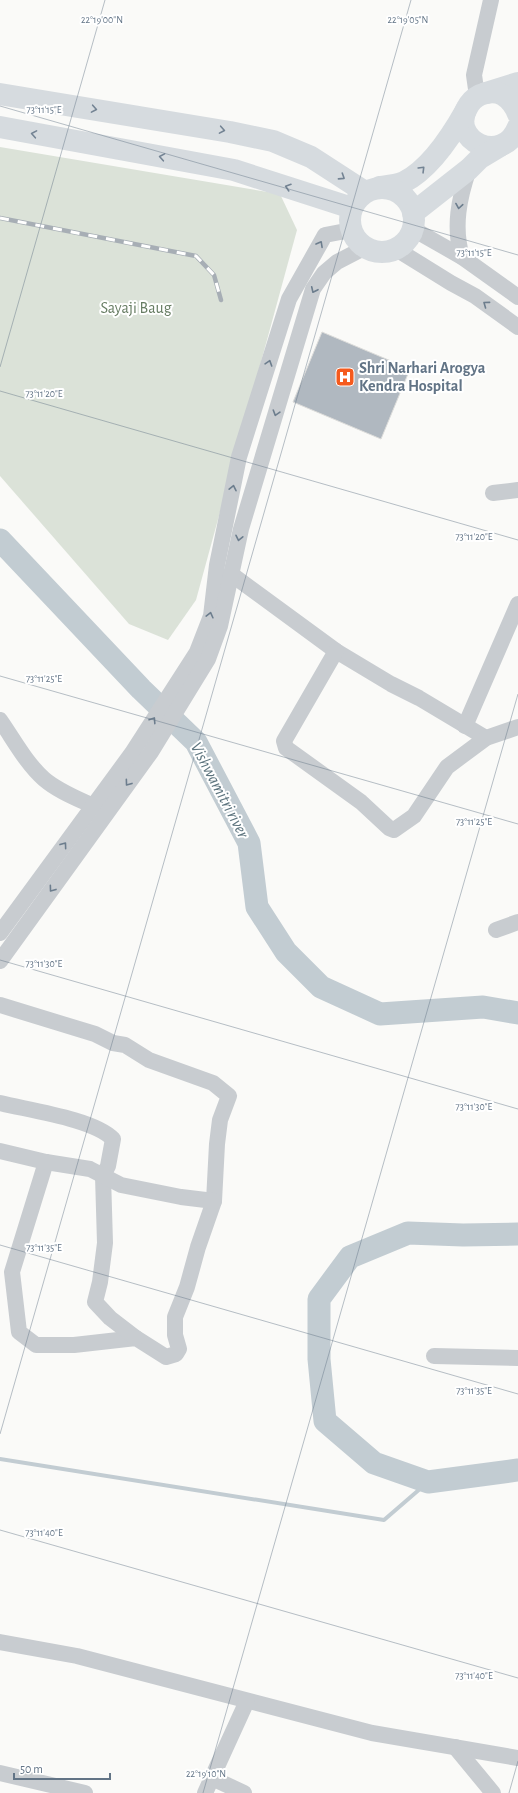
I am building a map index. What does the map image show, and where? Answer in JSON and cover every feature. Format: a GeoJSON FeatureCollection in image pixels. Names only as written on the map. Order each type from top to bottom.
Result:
{"type":"FeatureCollection","features":[{"type":"Feature","properties":{"kind":"highway"},"geometry":{"type":"LineString","coordinates":[[511,138],[491,148],[482,146],[474,142],[468,135],[465,127],[476,100],[518,83]]}},
{"type":"Feature","properties":{"kind":"highway"},"geometry":{"type":"LineString","coordinates":[[0,127],[234,170],[364,196],[403,183],[421,172],[476,100],[494,92],[502,94],[516,107],[518,114]]}},
{"type":"Feature","properties":{"kind":"highway"},"geometry":{"type":"LineString","coordinates":[[0,94],[230,132],[273,141],[311,157],[364,196]]}},
{"type":"Feature","properties":{"kind":"highway"},"geometry":{"type":"LineString","coordinates":[[413,221],[410,203],[395,190],[385,188],[364,196],[350,215],[351,230],[356,240],[364,248],[375,252],[386,252],[396,249],[405,243],[413,221],[480,158],[511,138]]}},
{"type":"Feature","properties":{"kind":"street"},"geometry":{"type":"LineString","coordinates":[[476,100],[474,75],[490,0]]}},
{"type":"Feature","properties":{"kind":"street"},"geometry":{"type":"LineString","coordinates":[[462,257],[457,226],[458,209],[469,169]]}},
{"type":"Feature","properties":{"kind":"street"},"geometry":{"type":"LineString","coordinates":[[413,221],[518,297]]}},
{"type":"Feature","properties":{"kind":"street"},"geometry":{"type":"LineString","coordinates":[[0,933],[203,656],[211,616],[217,564],[239,457],[290,299],[325,235],[351,230]]}},
{"type":"Feature","properties":{"kind":"street"},"geometry":{"type":"LineString","coordinates":[[0,962],[150,752],[220,626],[243,522],[314,289],[328,269],[364,248]]}},
{"type":"Feature","properties":{"kind":"street"},"geometry":{"type":"LineString","coordinates":[[396,249],[475,296],[518,327]]}},
{"type":"Feature","properties":{"kind":"street"},"geometry":{"type":"LineString","coordinates":[[493,493],[518,490]]}},
{"type":"Feature","properties":{"kind":"street"},"geometry":{"type":"LineString","coordinates":[[231,574],[336,651],[486,738]]}},
{"type":"Feature","properties":{"kind":"street"},"geometry":{"type":"LineString","coordinates":[[465,726],[518,604]]}},
{"type":"Feature","properties":{"kind":"street"},"geometry":{"type":"LineString","coordinates":[[336,651],[284,740],[286,748],[361,802],[389,828],[394,830],[414,816],[447,767],[486,738],[518,727]]}},
{"type":"Feature","properties":{"kind":"street"},"geometry":{"type":"LineString","coordinates":[[3,727],[30,764],[44,779],[57,788],[92,806]]}},
{"type":"Feature","properties":{"kind":"street"},"geometry":{"type":"LineString","coordinates":[[496,930],[518,922]]}},
{"type":"Feature","properties":{"kind":"street"},"geometry":{"type":"LineString","coordinates":[[0,1005],[96,1034],[113,1043],[124,1044],[149,1060],[214,1083],[229,1096],[220,1120],[217,1144],[214,1201],[198,1247],[187,1287],[175,1317],[175,1335],[179,1349],[176,1354],[166,1357],[136,1338],[110,1318],[96,1302],[105,1243],[103,1176],[108,1166],[113,1139],[107,1133],[76,1121],[0,1103]]}},
{"type":"Feature","properties":{"kind":"street"},"geometry":{"type":"LineString","coordinates":[[0,1150],[46,1162],[90,1169],[121,1185],[181,1197],[214,1201]]}},
{"type":"Feature","properties":{"kind":"street"},"geometry":{"type":"LineString","coordinates":[[46,1162],[6,1270],[19,1332],[36,1345],[74,1345],[136,1338]]}},
{"type":"Feature","properties":{"kind":"street"},"geometry":{"type":"LineString","coordinates":[[434,1356],[518,1358]]}},
{"type":"Feature","properties":{"kind":"street"},"geometry":{"type":"LineString","coordinates":[[0,1642],[77,1656],[372,1733],[518,1758]]}},
{"type":"Feature","properties":{"kind":"street"},"geometry":{"type":"LineString","coordinates":[[205,1793],[247,1700]]}},
{"type":"Feature","properties":{"kind":"street"},"geometry":{"type":"LineString","coordinates":[[455,1747],[493,1793]]}},
{"type":"Feature","properties":{"kind":"street"},"geometry":{"type":"LineString","coordinates":[[0,1773],[85,1793]]}},
{"type":"Feature","properties":{"kind":"street"},"geometry":{"type":"LineString","coordinates":[[212,1778],[244,1793]]}},
{"type":"Feature","properties":{"kind":"green space","name":"Sayaji Baug"},"geometry":{"type":"Polygon","coordinates":[[[0,147],[280,194],[297,230],[196,600],[168,640],[129,624],[0,476],[0,147]]]}},
{"type":"Feature","properties":{"kind":"building"},"geometry":{"type":"Polygon","coordinates":[[[322,332],[410,369],[381,439],[293,402],[322,332]]]}},
{"type":"Feature","properties":{"kind":"waterway","name":"Vishwamitri river"},"geometry":{"type":"LineString","coordinates":[[0,540],[141,689],[196,742],[249,843],[257,907],[286,952],[321,987],[380,1014],[483,1007],[518,1013]]}},
{"type":"Feature","properties":{"kind":"waterway","name":"Vishwamitri river"},"geometry":{"type":"LineString","coordinates":[[518,1234],[463,1235],[408,1233],[350,1257],[319,1299],[319,1359],[325,1421],[374,1463],[428,1482],[518,1470]]}},
{"type":"Feature","properties":{"kind":"waterway"},"geometry":{"type":"LineString","coordinates":[[0,1459],[384,1520],[428,1482]]}},
{"type":"Feature","properties":{"kind":"railway"},"geometry":{"type":"LineString","coordinates":[[0,218],[196,256],[214,275],[221,300]]}},
{"type":"Feature","properties":{"kind":"place","name":"Shri Narhari Arogya Kendra Hospital"},"geometry":{"type":"Point","coordinates":[345,377]}}]}
